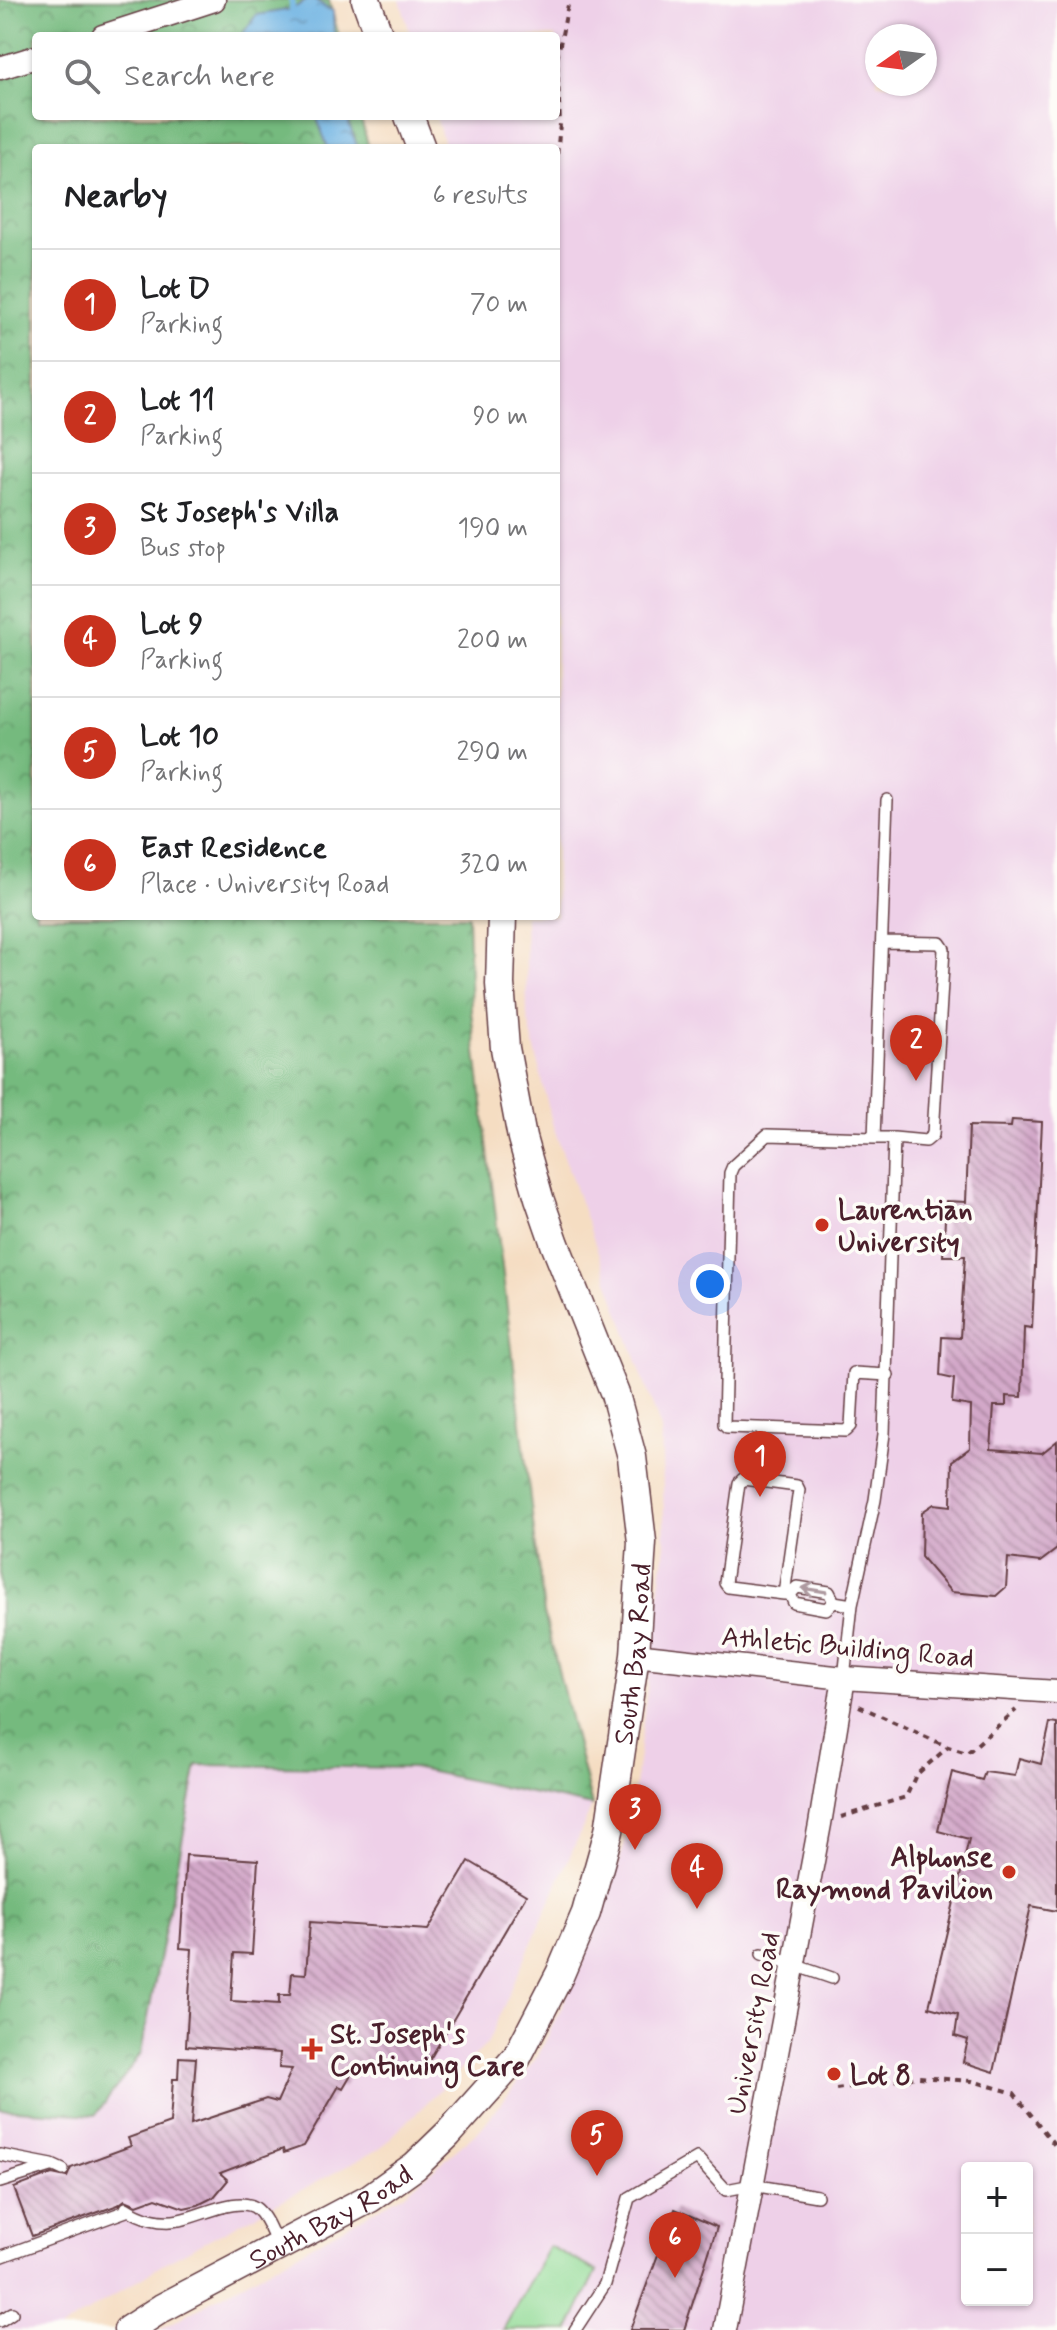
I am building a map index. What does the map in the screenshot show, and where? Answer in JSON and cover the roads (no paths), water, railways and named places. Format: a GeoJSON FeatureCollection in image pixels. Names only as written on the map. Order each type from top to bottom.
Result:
{"type":"FeatureCollection","features":[{"type":"Feature","properties":{"kind":"street"},"geometry":{"type":"LineString","coordinates":[[115,32],[214,0]]}},
{"type":"Feature","properties":{"kind":"street"},"geometry":{"type":"LineString","coordinates":[[366,0],[378,32]]}},
{"type":"Feature","properties":{"kind":"street"},"geometry":{"type":"LineString","coordinates":[[0,68],[32,58]]}},
{"type":"Feature","properties":{"kind":"street"},"geometry":{"type":"LineString","coordinates":[[410,120],[420,144]]}},
{"type":"Feature","properties":{"kind":"street","name":"South Bay Road"},"geometry":{"type":"LineString","coordinates":[[128,2330],[162,2308],[370,2198],[415,2166],[448,2134],[517,2057],[560,1974],[586,1913],[609,1831],[635,1655],[642,1542],[632,1457],[615,1394],[555,1244],[522,1138],[505,1048],[500,984],[502,920]]}},
{"type":"Feature","properties":{"kind":"street","name":"Athletic Building Road"},"geometry":{"type":"LineString","coordinates":[[635,1655],[844,1678],[1047,1691]]}},
{"type":"Feature","properties":{"kind":"street","name":"University Road"},"geometry":{"type":"LineString","coordinates":[[725,2330],[820,1824],[844,1678]]}},
{"type":"Feature","properties":{"kind":"lane"},"geometry":{"type":"LineString","coordinates":[[874,1138],[887,800]]}},
{"type":"Feature","properties":{"kind":"lane"},"geometry":{"type":"LineString","coordinates":[[882,942],[940,943],[944,949],[933,1135],[926,1141],[767,1135],[733,1166],[730,1173],[724,1424],[727,1427],[846,1431],[851,1426],[854,1373],[888,1375]]}},
{"type":"Feature","properties":{"kind":"lane"},"geometry":{"type":"LineString","coordinates":[[844,1678],[852,1605],[875,1500],[884,1434],[894,1138]]}},
{"type":"Feature","properties":{"kind":"lane"},"geometry":{"type":"LineString","coordinates":[[787,1594],[799,1490],[797,1486],[743,1479],[739,1483],[725,1583],[728,1587],[787,1594],[797,1587],[829,1592],[834,1602],[852,1605]]}},
{"type":"Feature","properties":{"kind":"lane"},"geometry":{"type":"LineString","coordinates":[[762,1954],[832,1978]]}},
{"type":"Feature","properties":{"kind":"lane"},"geometry":{"type":"LineString","coordinates":[[0,2155],[57,2168],[0,2182]]}},
{"type":"Feature","properties":{"kind":"lane"},"geometry":{"type":"LineString","coordinates":[[575,2330],[605,2284],[629,2198],[697,2158],[726,2190],[752,2185],[817,2196]]}},
{"type":"Feature","properties":{"kind":"lane"},"geometry":{"type":"LineString","coordinates":[[0,2257],[128,2209],[138,2216],[162,2221],[179,2220],[243,2202],[255,2207],[279,2247]]}},
{"type":"Feature","properties":{"kind":"lane"},"geometry":{"type":"LineString","coordinates":[[0,2321],[12,2313]]}},
{"type":"Feature","properties":{"kind":"water"},"geometry":{"type":"Polygon","coordinates":[[[307,0],[315,0],[333,11],[334,32],[244,32],[256,15],[292,9],[307,0]]]}},
{"type":"Feature","properties":{"kind":"water"},"geometry":{"type":"Polygon","coordinates":[[[318,120],[350,120],[356,144],[326,144],[318,120]]]}},
{"type":"Feature","properties":{"kind":"waterway"},"geometry":{"type":"LineString","coordinates":[[292,0],[292,9]]}},
{"type":"Feature","properties":{"kind":"place","name":"Lot 11"},"geometry":{"type":"Point","coordinates":[916,1081]}},
{"type":"Feature","properties":{"kind":"place","name":"Laurentian University"},"geometry":{"type":"Point","coordinates":[822,1225]}},
{"type":"Feature","properties":{"kind":"place","name":"Lot D"},"geometry":{"type":"Point","coordinates":[760,1497]}},
{"type":"Feature","properties":{"kind":"place","name":"St Joseph's Villa"},"geometry":{"type":"Point","coordinates":[635,1850]}},
{"type":"Feature","properties":{"kind":"place","name":"Alphonse Raymond Pavilion"},"geometry":{"type":"Point","coordinates":[1009,1872]}},
{"type":"Feature","properties":{"kind":"place","name":"Lot 9"},"geometry":{"type":"Point","coordinates":[697,1909]}},
{"type":"Feature","properties":{"kind":"place","name":"St. Joseph's Continuing Care"},"geometry":{"type":"Point","coordinates":[312,2049]}},
{"type":"Feature","properties":{"kind":"place","name":"Lot 8"},"geometry":{"type":"Point","coordinates":[834,2074]}},
{"type":"Feature","properties":{"kind":"place","name":"Lot 10"},"geometry":{"type":"Point","coordinates":[597,2176]}},
{"type":"Feature","properties":{"kind":"place","name":"East Residence"},"geometry":{"type":"Point","coordinates":[675,2278]}}]}
